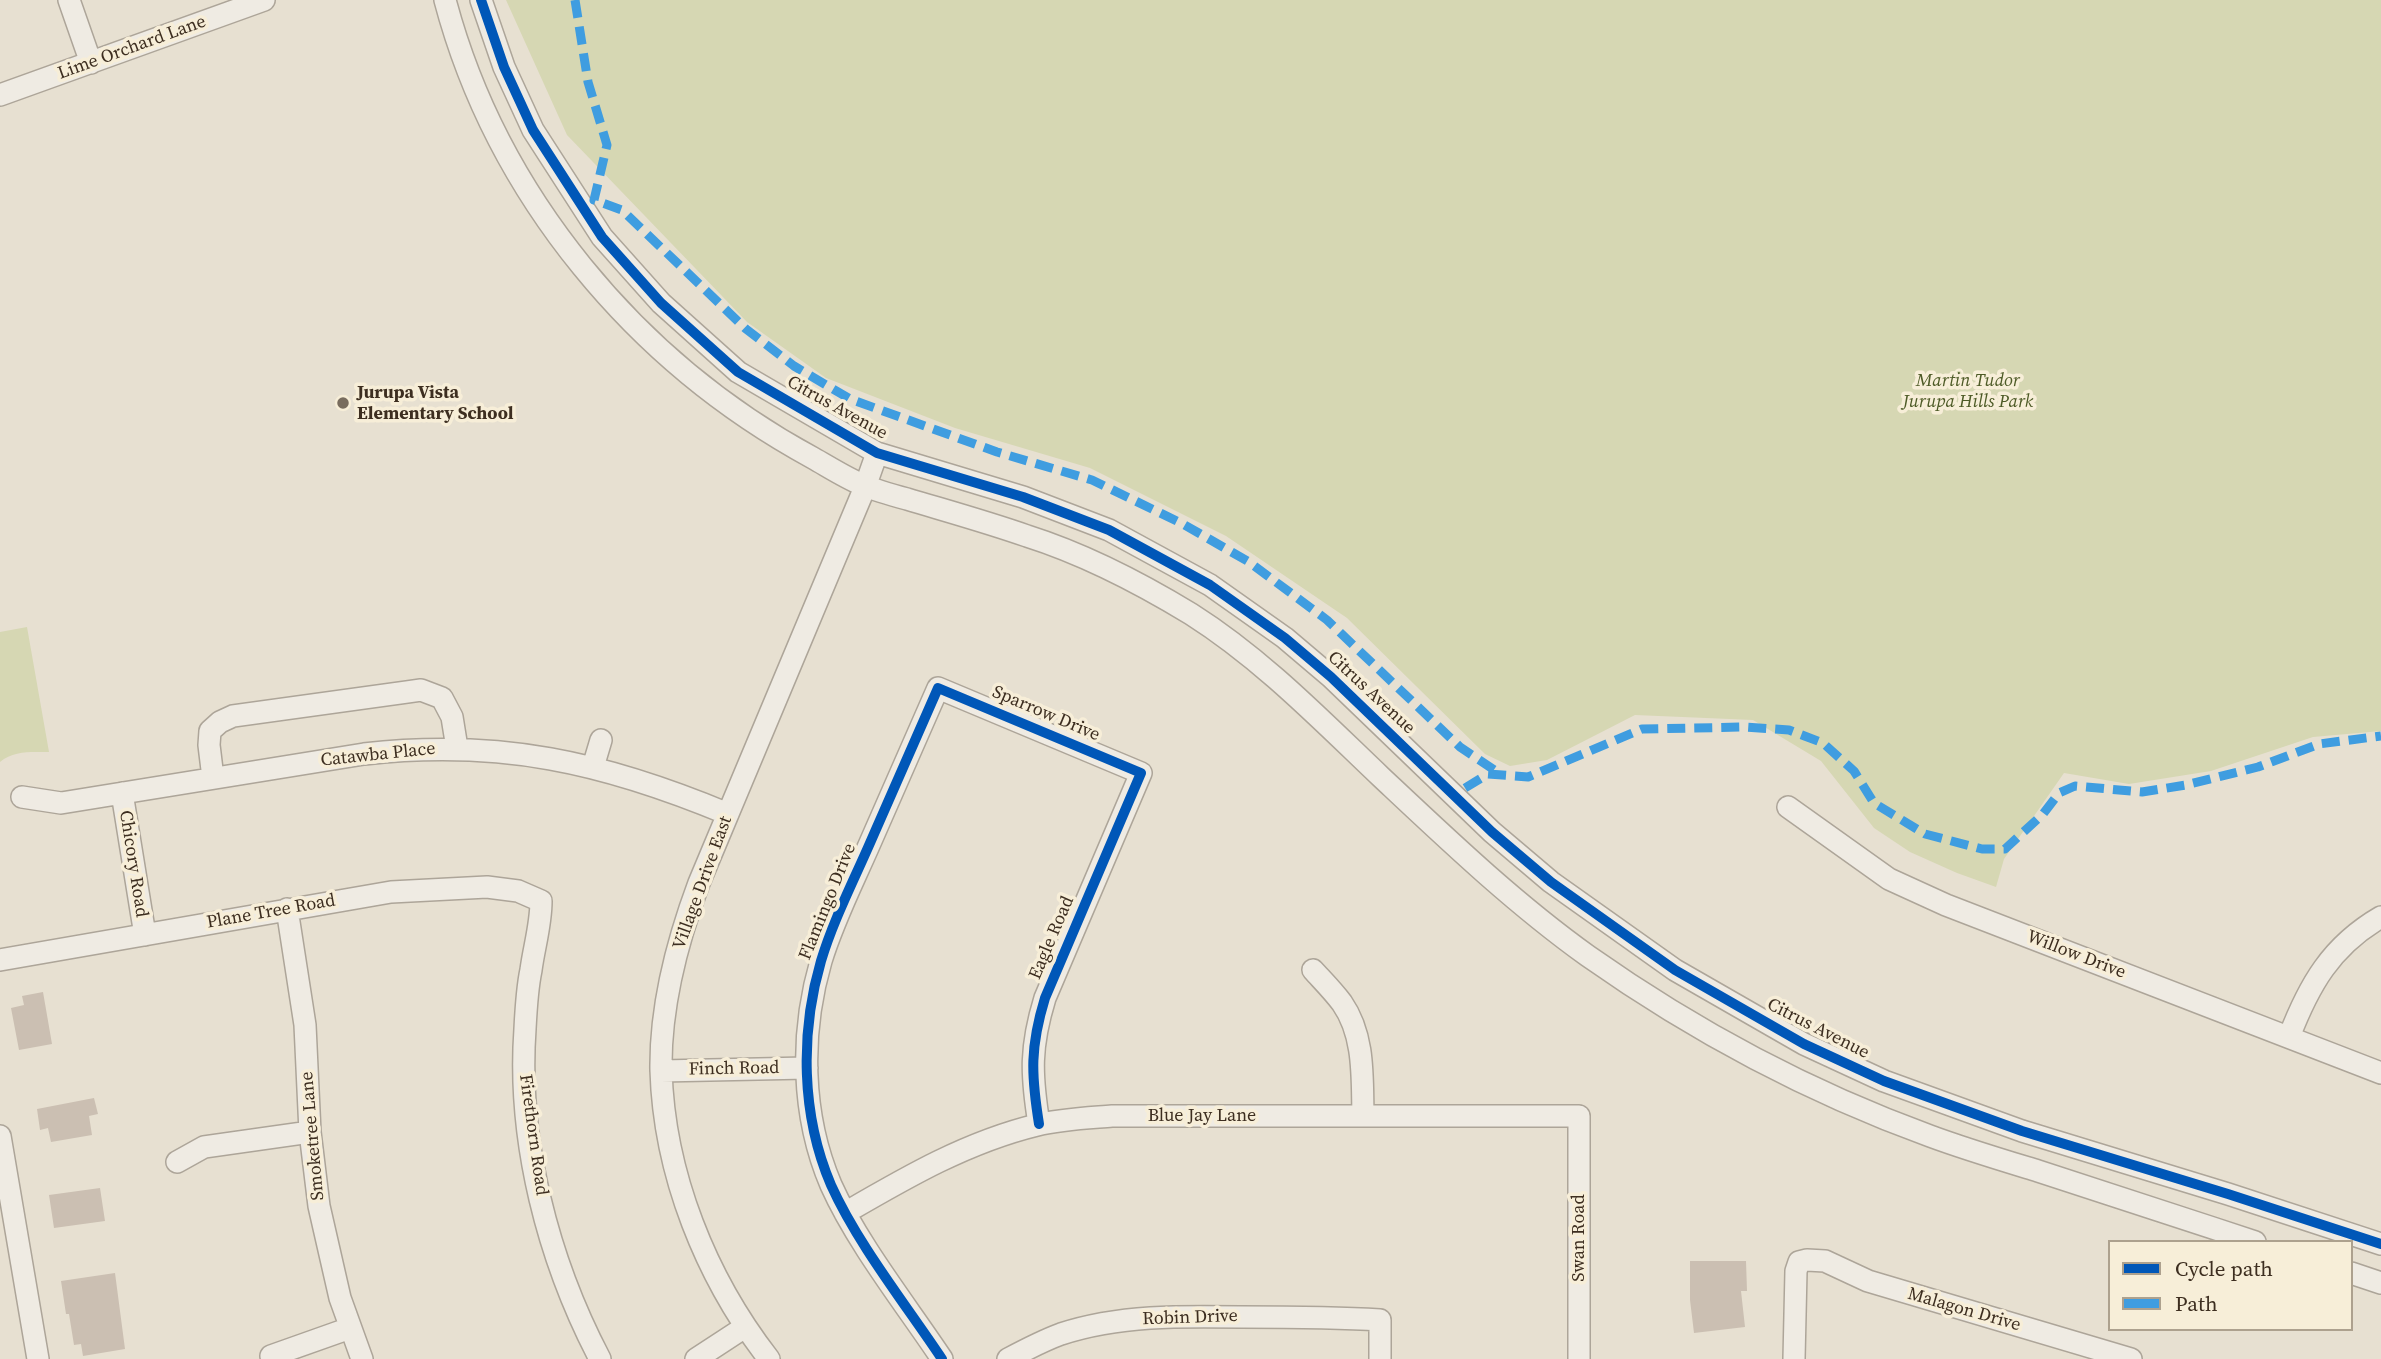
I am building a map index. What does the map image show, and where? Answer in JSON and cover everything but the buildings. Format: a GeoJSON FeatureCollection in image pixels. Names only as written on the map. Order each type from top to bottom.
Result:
{"type":"FeatureCollection","features":[{"type":"Feature","properties":{"kind":"street"},"geometry":{"type":"LineString","coordinates":[[69,0],[91,63]]}},
{"type":"Feature","properties":{"kind":"street","name":"Lime Orchard Lane"},"geometry":{"type":"LineString","coordinates":[[0,95],[264,0]]}},
{"type":"Feature","properties":{"kind":"street"},"geometry":{"type":"LineString","coordinates":[[445,0],[472,80],[506,152],[540,210],[578,264],[609,300],[659,351],[730,408],[792,447],[865,487],[1033,537],[1135,582],[1193,615],[1251,656],[1301,699],[1382,778],[1515,900],[1588,956],[1748,1055],[1824,1092],[1929,1136],[2249,1240]]}},
{"type":"Feature","properties":{"kind":"street","name":"Citrus Avenue"},"geometry":{"type":"LineString","coordinates":[[481,0],[504,67],[533,130],[568,186],[611,247],[661,303],[738,372],[877,453],[1023,497],[1109,530],[1210,585],[1285,638],[1331,677],[1492,832],[1551,882],[1675,970],[1804,1044],[1884,1081],[2022,1131],[2381,1244]]}},
{"type":"Feature","properties":{"kind":"street","name":"Village Drive East"},"geometry":{"type":"LineString","coordinates":[[769,1359],[745,1327],[711,1269],[686,1201],[673,1154],[662,1071],[663,1038],[678,944],[699,883],[877,453]]}},
{"type":"Feature","properties":{"kind":"street","name":"Sparrow Drive"},"geometry":{"type":"LineString","coordinates":[[938,688],[1141,773]]}},
{"type":"Feature","properties":{"kind":"street","name":"Flamingo Drive"},"geometry":{"type":"LineString","coordinates":[[938,688],[839,914],[822,960],[812,1004],[807,1068],[810,1108],[820,1154],[831,1186],[845,1213],[942,1359]]}},
{"type":"Feature","properties":{"kind":"street"},"geometry":{"type":"LineString","coordinates":[[213,778],[210,731],[233,716],[421,690],[442,698],[452,717],[457,748]]}},
{"type":"Feature","properties":{"kind":"street"},"geometry":{"type":"LineString","coordinates":[[593,767],[601,740]]}},
{"type":"Feature","properties":{"kind":"street","name":"Catawba Place"},"geometry":{"type":"LineString","coordinates":[[22,797],[61,803],[364,754],[415,748],[457,748],[547,757],[593,767],[693,799],[728,814]]}},
{"type":"Feature","properties":{"kind":"street","name":"Eagle Road"},"geometry":{"type":"LineString","coordinates":[[1039,1124],[1032,1060],[1039,1018],[1045,998],[1141,773]]}},
{"type":"Feature","properties":{"kind":"street","name":"Chicory Road"},"geometry":{"type":"LineString","coordinates":[[122,793],[145,935]]}},
{"type":"Feature","properties":{"kind":"street","name":"Willow Drive"},"geometry":{"type":"LineString","coordinates":[[1788,807],[1889,879],[1946,905],[2381,1073]]}},
{"type":"Feature","properties":{"kind":"street","name":"Plane Tree Road"},"geometry":{"type":"LineString","coordinates":[[0,960],[391,892],[487,887],[518,891],[541,901]]}},
{"type":"Feature","properties":{"kind":"street","name":"Firethorn Road"},"geometry":{"type":"LineString","coordinates":[[541,901],[524,1032],[523,1069],[531,1149],[538,1190],[556,1254],[580,1318],[600,1359]]}},
{"type":"Feature","properties":{"kind":"street","name":"Smoketree Lane"},"geometry":{"type":"LineString","coordinates":[[287,909],[305,1025],[310,1132],[319,1206],[327,1247],[350,1328],[362,1359]]}},
{"type":"Feature","properties":{"kind":"street"},"geometry":{"type":"LineString","coordinates":[[2289,1037],[2309,989],[2320,971],[2345,943],[2381,918]]}},
{"type":"Feature","properties":{"kind":"street"},"geometry":{"type":"LineString","coordinates":[[1313,970],[1342,1003],[1354,1028],[1361,1056],[1363,1115]]}},
{"type":"Feature","properties":{"kind":"street","name":"Finch Road"},"geometry":{"type":"LineString","coordinates":[[662,1071],[807,1068]]}},
{"type":"Feature","properties":{"kind":"street","name":"Blue Jay Lane"},"geometry":{"type":"LineString","coordinates":[[845,1213],[950,1155],[977,1143],[1039,1124],[1112,1116],[1579,1116]]}},
{"type":"Feature","properties":{"kind":"street","name":"Swan Road"},"geometry":{"type":"LineString","coordinates":[[1579,1116],[1579,1359]]}},
{"type":"Feature","properties":{"kind":"street"},"geometry":{"type":"LineString","coordinates":[[177,1162],[204,1147],[310,1132]]}},
{"type":"Feature","properties":{"kind":"street"},"geometry":{"type":"LineString","coordinates":[[0,1136],[37,1359]]}},
{"type":"Feature","properties":{"kind":"street","name":"Malagon Drive"},"geometry":{"type":"LineString","coordinates":[[1794,1359],[1794,1280],[1799,1262],[1807,1260],[1825,1261],[1868,1282],[2131,1359]]}},
{"type":"Feature","properties":{"kind":"street"},"geometry":{"type":"LineString","coordinates":[[2353,1273],[2380,1278]]}},
{"type":"Feature","properties":{"kind":"street","name":"Robin Drive"},"geometry":{"type":"LineString","coordinates":[[1007,1359],[1061,1334],[1142,1318],[1180,1316],[1380,1320],[1380,1359]]}},
{"type":"Feature","properties":{"kind":"street"},"geometry":{"type":"LineString","coordinates":[[696,1359],[745,1327]]}},
{"type":"Feature","properties":{"kind":"street"},"geometry":{"type":"LineString","coordinates":[[271,1356],[350,1328]]}},
{"type":"Feature","properties":{"kind":"green space","name":"Martin Tudor Jurupa Hills Park"},"geometry":{"type":"Polygon","coordinates":[[[506,0],[2381,0],[2381,731],[2313,737],[2211,771],[2129,784],[2064,773],[2004,859],[1996,887],[1910,852],[1874,828],[1821,761],[1753,720],[1635,715],[1547,760],[1510,766],[1485,754],[1347,618],[1226,536],[1090,468],[955,428],[826,378],[747,322],[567,135],[506,0]]]}},
{"type":"Feature","properties":{"kind":"green space"},"geometry":{"type":"Polygon","coordinates":[[[27,627],[49,752],[17,754],[0,762],[0,632],[27,627]]]}},
{"type":"Feature","properties":{"kind":"marked path"},"geometry":{"type":"LineString","coordinates":[[575,0],[588,82],[607,145],[594,200],[622,210],[746,329],[794,366],[850,399],[997,452],[1092,480],[1183,524],[1249,562],[1327,620],[1460,747],[1502,775]]}},
{"type":"Feature","properties":{"kind":"marked path"},"geometry":{"type":"LineString","coordinates":[[1465,788],[1488,774],[1528,777],[1642,729],[1745,727],[1789,730],[1823,743],[1854,771],[1874,803],[1925,834],[1982,849],[2005,849],[2043,814],[2059,793],[2075,786],[2142,792],[2186,785],[2258,767],[2319,744],[2381,736]]}},
{"type":"Feature","properties":{"kind":"cycle path"},"geometry":{"type":"LineString","coordinates":[[481,0],[504,67],[533,130],[602,237],[661,303],[738,372],[877,453],[1023,497],[1109,530],[1210,585],[1285,638],[1331,677],[1492,832],[1551,882],[1675,970],[1804,1044],[1884,1081],[2022,1131],[2381,1244]]}},
{"type":"Feature","properties":{"kind":"cycle path"},"geometry":{"type":"LineString","coordinates":[[942,1359],[868,1251],[831,1185],[814,1131],[807,1074],[809,1017],[826,946],[938,688],[1141,773],[1045,998],[1033,1061],[1039,1124]]}},
{"type":"Feature","properties":{"kind":"place","name":"Jurupa Vista Elementary School"},"geometry":{"type":"Point","coordinates":[343,403]}}]}
